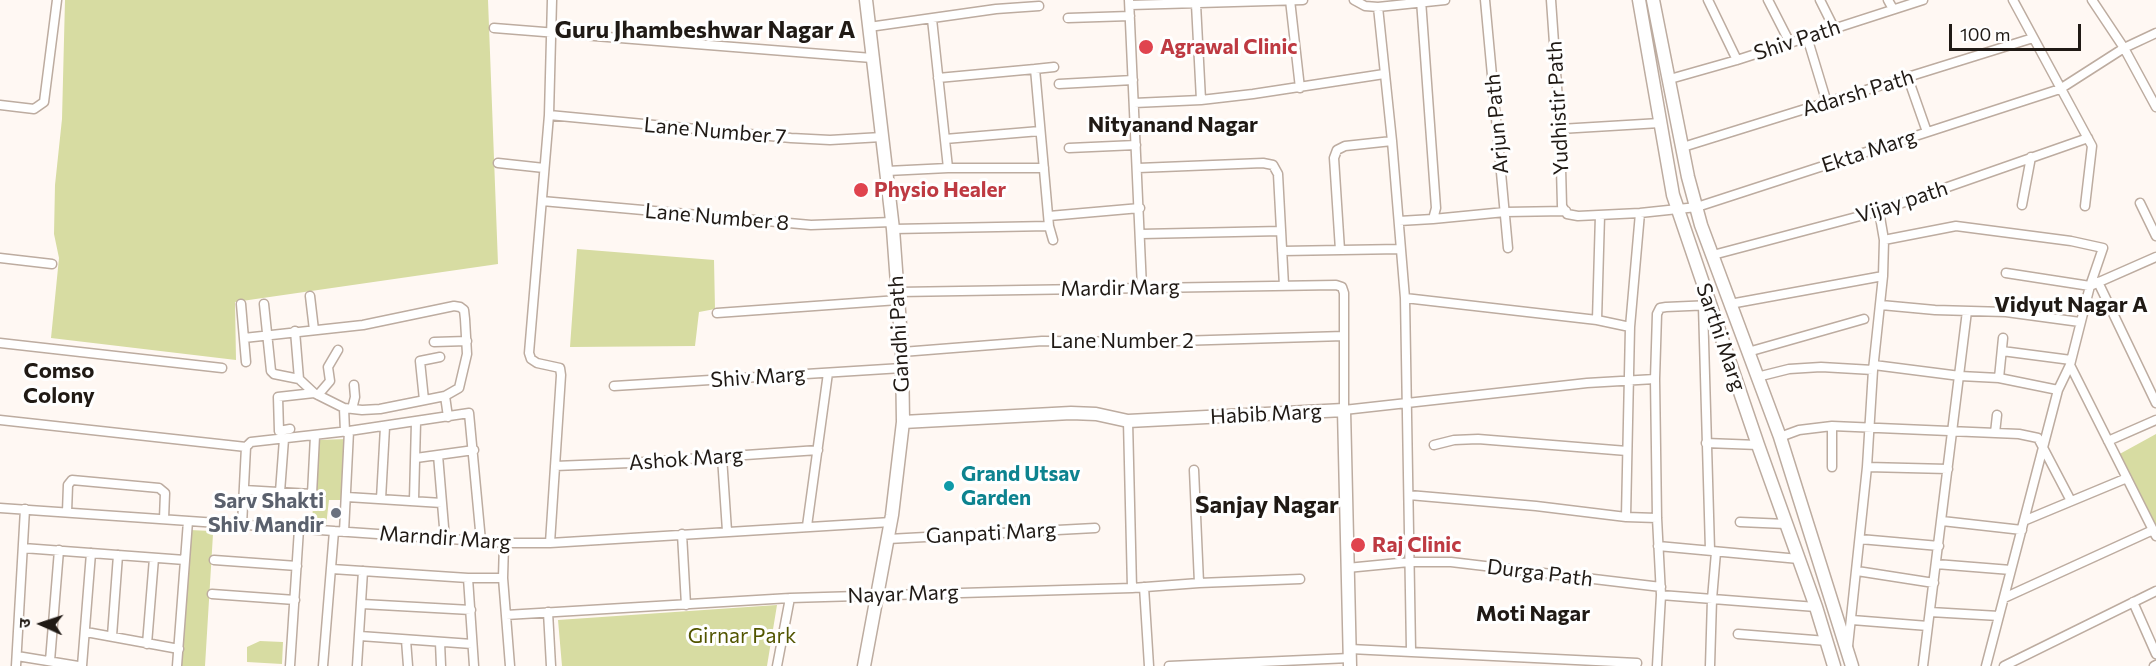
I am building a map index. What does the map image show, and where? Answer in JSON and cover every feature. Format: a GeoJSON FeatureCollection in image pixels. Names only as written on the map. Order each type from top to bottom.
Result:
{"type":"FeatureCollection","features":[{"type":"Feature","properties":{"kind":"street"},"geometry":{"type":"LineString","coordinates":[[0,105],[34,109],[44,102],[57,0]]}},
{"type":"Feature","properties":{"kind":"street"},"geometry":{"type":"LineString","coordinates":[[550,543],[561,375],[560,368],[537,363],[531,359],[529,353],[549,115],[552,0]]}},
{"type":"Feature","properties":{"kind":"street","name":"Gandhi Path"},"geometry":{"type":"LineString","coordinates":[[864,666],[891,522],[903,422],[902,352],[892,225],[866,0]]}},
{"type":"Feature","properties":{"kind":"street"},"geometry":{"type":"LineString","coordinates":[[1290,0],[1300,88]]}},
{"type":"Feature","properties":{"kind":"street"},"geometry":{"type":"LineString","coordinates":[[1142,288],[1130,2],[1196,4],[1303,0]]}},
{"type":"Feature","properties":{"kind":"street"},"geometry":{"type":"LineString","coordinates":[[1354,0],[1365,6],[1378,7],[1445,0]]}},
{"type":"Feature","properties":{"kind":"street","name":"Arjun Path"},"geometry":{"type":"LineString","coordinates":[[1485,0],[1508,248]]}},
{"type":"Feature","properties":{"kind":"street","name":"Yudhistir Path"},"geometry":{"type":"LineString","coordinates":[[1551,0],[1560,129],[1562,206],[1567,213]]}},
{"type":"Feature","properties":{"kind":"street","name":"Sarthi Marg"},"geometry":{"type":"LineString","coordinates":[[1639,0],[1673,195],[1707,305],[1816,604],[1834,666]]}},
{"type":"Feature","properties":{"kind":"street"},"geometry":{"type":"LineString","coordinates":[[1653,0],[1696,207],[1780,437],[1852,666]]}},
{"type":"Feature","properties":{"kind":"street"},"geometry":{"type":"LineString","coordinates":[[1708,0],[1737,60]]}},
{"type":"Feature","properties":{"kind":"street"},"geometry":{"type":"LineString","coordinates":[[1768,0],[1790,43]]}},
{"type":"Feature","properties":{"kind":"street"},"geometry":{"type":"LineString","coordinates":[[1820,0],[1834,28]]}},
{"type":"Feature","properties":{"kind":"street"},"geometry":{"type":"LineString","coordinates":[[1888,0],[1893,9]]}},
{"type":"Feature","properties":{"kind":"street","name":"Shiv Path"},"geometry":{"type":"LineString","coordinates":[[1670,79],[1737,60],[1923,0]]}},
{"type":"Feature","properties":{"kind":"street"},"geometry":{"type":"LineString","coordinates":[[2013,0],[2092,146],[2085,206]]}},
{"type":"Feature","properties":{"kind":"street"},"geometry":{"type":"LineString","coordinates":[[2092,0],[2124,48],[2155,102]]}},
{"type":"Feature","properties":{"kind":"street"},"geometry":{"type":"LineString","coordinates":[[1421,1],[1436,208],[1433,219]]}},
{"type":"Feature","properties":{"kind":"street"},"geometry":{"type":"LineString","coordinates":[[1196,4],[1201,100]]}},
{"type":"Feature","properties":{"kind":"street"},"geometry":{"type":"LineString","coordinates":[[869,27],[996,9],[1039,6]]}},
{"type":"Feature","properties":{"kind":"street"},"geometry":{"type":"LineString","coordinates":[[1378,7],[1405,298],[1411,650]]}},
{"type":"Feature","properties":{"kind":"street"},"geometry":{"type":"LineString","coordinates":[[1068,18],[1130,16]]}},
{"type":"Feature","properties":{"kind":"street"},"geometry":{"type":"LineString","coordinates":[[932,19],[948,168]]}},
{"type":"Feature","properties":{"kind":"street"},"geometry":{"type":"LineString","coordinates":[[494,28],[873,58]]}},
{"type":"Feature","properties":{"kind":"street","name":"Ekta Marg"},"geometry":{"type":"LineString","coordinates":[[1398,221],[1505,212],[1567,213],[1578,216],[1696,207],[2060,89],[2124,48],[2156,33]]}},
{"type":"Feature","properties":{"kind":"street"},"geometry":{"type":"LineString","coordinates":[[1806,37],[1827,104]]}},
{"type":"Feature","properties":{"kind":"street","name":"Adarsh Path"},"geometry":{"type":"LineString","coordinates":[[1683,147],[2033,38]]}},
{"type":"Feature","properties":{"kind":"street"},"geometry":{"type":"LineString","coordinates":[[938,78],[1054,67]]}},
{"type":"Feature","properties":{"kind":"street"},"geometry":{"type":"LineString","coordinates":[[1035,69],[1049,226],[1053,240]]}},
{"type":"Feature","properties":{"kind":"street"},"geometry":{"type":"LineString","coordinates":[[1134,103],[1201,100],[1300,88],[1384,74]]}},
{"type":"Feature","properties":{"kind":"street"},"geometry":{"type":"LineString","coordinates":[[1908,78],[1927,132]]}},
{"type":"Feature","properties":{"kind":"street"},"geometry":{"type":"LineString","coordinates":[[1059,84],[1133,80]]}},
{"type":"Feature","properties":{"kind":"street","name":"Lane Number 7"},"geometry":{"type":"LineString","coordinates":[[549,115],[791,138],[830,140],[882,137]]}},
{"type":"Feature","properties":{"kind":"street"},"geometry":{"type":"LineString","coordinates":[[1560,129],[1660,123]]}},
{"type":"Feature","properties":{"kind":"street"},"geometry":{"type":"LineString","coordinates":[[945,139],[1040,131]]}},
{"type":"Feature","properties":{"kind":"street","name":"Vijay path"},"geometry":{"type":"LineString","coordinates":[[1713,255],[1878,211],[2088,138]]}},
{"type":"Feature","properties":{"kind":"street"},"geometry":{"type":"LineString","coordinates":[[1340,250],[1334,158],[1337,150],[1345,146],[1392,141]]}},
{"type":"Feature","properties":{"kind":"street"},"geometry":{"type":"LineString","coordinates":[[1068,148],[1136,145]]}},
{"type":"Feature","properties":{"kind":"street"},"geometry":{"type":"LineString","coordinates":[[2022,205],[2031,157]]}},
{"type":"Feature","properties":{"kind":"street"},"geometry":{"type":"LineString","coordinates":[[498,163],[544,168]]}},
{"type":"Feature","properties":{"kind":"street"},"geometry":{"type":"LineString","coordinates":[[1138,168],[1263,163],[1273,165],[1278,174],[1284,286]]}},
{"type":"Feature","properties":{"kind":"street"},"geometry":{"type":"LineString","coordinates":[[887,171],[948,168],[1044,168]]}},
{"type":"Feature","properties":{"kind":"street","name":"Lane Number 8"},"geometry":{"type":"LineString","coordinates":[[542,201],[811,225],[1049,226]]}},
{"type":"Feature","properties":{"kind":"street"},"geometry":{"type":"LineString","coordinates":[[2140,203],[2156,236]]}},
{"type":"Feature","properties":{"kind":"street"},"geometry":{"type":"LineString","coordinates":[[1048,216],[1140,208]]}},
{"type":"Feature","properties":{"kind":"street"},"geometry":{"type":"LineString","coordinates":[[1848,649],[1868,467],[1874,367],[1883,276],[1884,240],[1878,211]]}},
{"type":"Feature","properties":{"kind":"street"},"geometry":{"type":"LineString","coordinates":[[1626,517],[1630,327],[1640,213]]}},
{"type":"Feature","properties":{"kind":"street"},"geometry":{"type":"LineString","coordinates":[[1597,320],[1600,215]]}},
{"type":"Feature","properties":{"kind":"street"},"geometry":{"type":"LineString","coordinates":[[1884,240],[1956,226],[2070,241],[2103,248],[2094,284],[2080,322],[2071,362],[2058,390],[2026,520],[1986,666]]}},
{"type":"Feature","properties":{"kind":"street"},"geometry":{"type":"LineString","coordinates":[[1141,234],[1281,231]]}},
{"type":"Feature","properties":{"kind":"street"},"geometry":{"type":"LineString","coordinates":[[1282,251],[1401,249]]}},
{"type":"Feature","properties":{"kind":"street"},"geometry":{"type":"LineString","coordinates":[[0,258],[52,264]]}},
{"type":"Feature","properties":{"kind":"street"},"geometry":{"type":"LineString","coordinates":[[2006,273],[2094,284],[2156,258]]}},
{"type":"Feature","properties":{"kind":"street"},"geometry":{"type":"LineString","coordinates":[[1730,304],[1883,276]]}},
{"type":"Feature","properties":{"kind":"street"},"geometry":{"type":"LineString","coordinates":[[2094,284],[2156,403]]}},
{"type":"Feature","properties":{"kind":"street","name":"Mardir Marg"},"geometry":{"type":"LineString","coordinates":[[717,313],[898,296],[1142,288],[1336,285],[1342,287],[1344,293],[1344,336]]}},
{"type":"Feature","properties":{"kind":"street"},"geometry":{"type":"LineString","coordinates":[[310,296],[314,330]]}},
{"type":"Feature","properties":{"kind":"street"},"geometry":{"type":"LineString","coordinates":[[1405,298],[1597,320],[1630,327]]}},
{"type":"Feature","properties":{"kind":"street"},"geometry":{"type":"LineString","coordinates":[[242,304],[246,362]]}},
{"type":"Feature","properties":{"kind":"street"},"geometry":{"type":"LineString","coordinates":[[244,338],[269,335],[295,332],[363,325],[454,306],[464,310],[467,341],[467,354],[459,388],[445,396],[380,409],[348,408],[316,394],[299,379],[274,374],[272,371],[269,335],[264,304]]}},
{"type":"Feature","properties":{"kind":"street"},"geometry":{"type":"LineString","coordinates":[[1881,304],[2006,312],[2080,322]]}},
{"type":"Feature","properties":{"kind":"street"},"geometry":{"type":"LineString","coordinates":[[1657,666],[1664,592],[1658,519],[1655,379],[1657,314],[1660,308],[1707,305],[1706,443],[1713,551],[1710,666]]}},
{"type":"Feature","properties":{"kind":"street"},"geometry":{"type":"LineString","coordinates":[[1923,666],[1967,311]]}},
{"type":"Feature","properties":{"kind":"street"},"geometry":{"type":"LineString","coordinates":[[1748,351],[1864,318]]}},
{"type":"Feature","properties":{"kind":"street"},"geometry":{"type":"LineString","coordinates":[[295,332],[299,379]]}},
{"type":"Feature","properties":{"kind":"street"},"geometry":{"type":"LineString","coordinates":[[1344,336],[1350,657]]}},
{"type":"Feature","properties":{"kind":"street","name":"Lane Number 2"},"geometry":{"type":"LineString","coordinates":[[902,352],[1042,341],[1144,342],[1344,336]]}},
{"type":"Feature","properties":{"kind":"street"},"geometry":{"type":"LineString","coordinates":[[1999,378],[2003,338]]}},
{"type":"Feature","properties":{"kind":"street"},"geometry":{"type":"LineString","coordinates":[[434,342],[467,341]]}},
{"type":"Feature","properties":{"kind":"street"},"geometry":{"type":"LineString","coordinates":[[0,343],[222,368]]}},
{"type":"Feature","properties":{"kind":"street"},"geometry":{"type":"LineString","coordinates":[[290,429],[279,431],[278,397],[316,394],[330,381],[328,367],[338,350]]}},
{"type":"Feature","properties":{"kind":"street"},"geometry":{"type":"LineString","coordinates":[[2002,351],[2071,362]]}},
{"type":"Feature","properties":{"kind":"street"},"geometry":{"type":"LineString","coordinates":[[424,400],[420,361],[440,357]]}},
{"type":"Feature","properties":{"kind":"street"},"geometry":{"type":"LineString","coordinates":[[2004,598],[2155,533],[2071,362]]}},
{"type":"Feature","properties":{"kind":"street"},"geometry":{"type":"LineString","coordinates":[[1738,386],[1757,377],[1789,369],[1874,367],[1999,378],[2058,390]]}},
{"type":"Feature","properties":{"kind":"street","name":"Shiv Marg"},"geometry":{"type":"LineString","coordinates":[[614,386],[902,368]]}},
{"type":"Feature","properties":{"kind":"street"},"geometry":{"type":"LineString","coordinates":[[807,526],[828,372]]}},
{"type":"Feature","properties":{"kind":"street","name":"Habib Marg"},"geometry":{"type":"LineString","coordinates":[[903,422],[1071,412],[1096,414],[1128,421],[1344,410],[1655,379]]}},
{"type":"Feature","properties":{"kind":"street"},"geometry":{"type":"LineString","coordinates":[[344,532],[347,497],[348,408],[355,397],[354,385]]}},
{"type":"Feature","properties":{"kind":"street"},"geometry":{"type":"LineString","coordinates":[[445,396],[448,417]]}},
{"type":"Feature","properties":{"kind":"street"},"geometry":{"type":"LineString","coordinates":[[242,525],[246,447],[251,442],[347,432],[468,413],[474,450],[481,541]]}},
{"type":"Feature","properties":{"kind":"street"},"geometry":{"type":"LineString","coordinates":[[1995,433],[1997,415]]}},
{"type":"Feature","properties":{"kind":"street"},"geometry":{"type":"LineString","coordinates":[[0,420],[246,447]]}},
{"type":"Feature","properties":{"kind":"street"},"geometry":{"type":"LineString","coordinates":[[2108,441],[2156,420]]}},
{"type":"Feature","properties":{"kind":"street"},"geometry":{"type":"LineString","coordinates":[[1128,421],[1132,588]]}},
{"type":"Feature","properties":{"kind":"street"},"geometry":{"type":"LineString","coordinates":[[414,500],[416,422]]}},
{"type":"Feature","properties":{"kind":"street"},"geometry":{"type":"LineString","coordinates":[[1780,437],[1798,430],[1832,426],[1953,430],[2019,434],[2038,438],[2071,501]]}},
{"type":"Feature","properties":{"kind":"street"},"geometry":{"type":"LineString","coordinates":[[1832,426],[1832,467]]}},
{"type":"Feature","properties":{"kind":"street"},"geometry":{"type":"LineString","coordinates":[[381,500],[384,427]]}},
{"type":"Feature","properties":{"kind":"street"},"geometry":{"type":"LineString","coordinates":[[244,490],[312,494],[315,436]]}},
{"type":"Feature","properties":{"kind":"street"},"geometry":{"type":"LineString","coordinates":[[280,492],[284,439]]}},
{"type":"Feature","properties":{"kind":"street"},"geometry":{"type":"LineString","coordinates":[[1434,445],[1454,440],[1478,439],[1627,451]]}},
{"type":"Feature","properties":{"kind":"street"},"geometry":{"type":"LineString","coordinates":[[1706,443],[1758,445]]}},
{"type":"Feature","properties":{"kind":"street"},"geometry":{"type":"LineString","coordinates":[[416,458],[474,450]]}},
{"type":"Feature","properties":{"kind":"street","name":"Ashok Marg"},"geometry":{"type":"LineString","coordinates":[[555,466],[630,464],[818,450]]}},
{"type":"Feature","properties":{"kind":"street"},"geometry":{"type":"LineString","coordinates":[[438,455],[445,539]]}},
{"type":"Feature","properties":{"kind":"street"},"geometry":{"type":"LineString","coordinates":[[722,457],[727,531]]}},
{"type":"Feature","properties":{"kind":"street"},"geometry":{"type":"LineString","coordinates":[[1868,467],[1948,469]]}},
{"type":"Feature","properties":{"kind":"street"},"geometry":{"type":"LineString","coordinates":[[1194,470],[1199,582]]}},
{"type":"Feature","properties":{"kind":"street"},"geometry":{"type":"LineString","coordinates":[[2026,520],[2127,478]]}},
{"type":"Feature","properties":{"kind":"street"},"geometry":{"type":"LineString","coordinates":[[67,512],[68,485],[72,480],[164,490],[164,519]]}},
{"type":"Feature","properties":{"kind":"street"},"geometry":{"type":"LineString","coordinates":[[1409,495],[1658,519]]}},
{"type":"Feature","properties":{"kind":"street"},"geometry":{"type":"LineString","coordinates":[[347,497],[442,503]]}},
{"type":"Feature","properties":{"kind":"street","name":"Marndir Marg"},"geometry":{"type":"LineString","coordinates":[[0,508],[504,543],[550,543],[891,522]]}},
{"type":"Feature","properties":{"kind":"street"},"geometry":{"type":"LineString","coordinates":[[25,509],[17,661],[50,661],[80,666],[86,632],[91,553]]}},
{"type":"Feature","properties":{"kind":"street"},"geometry":{"type":"LineString","coordinates":[[177,666],[188,521]]}},
{"type":"Feature","properties":{"kind":"street"},"geometry":{"type":"LineString","coordinates":[[1942,521],[2022,530]]}},
{"type":"Feature","properties":{"kind":"street"},"geometry":{"type":"LineString","coordinates":[[1740,522],[1786,524]]}},
{"type":"Feature","properties":{"kind":"street","name":"Ganpati Marg"},"geometry":{"type":"LineString","coordinates":[[888,539],[1095,528]]}},
{"type":"Feature","properties":{"kind":"street"},"geometry":{"type":"LineString","coordinates":[[290,666],[299,529]]}},
{"type":"Feature","properties":{"kind":"street"},"geometry":{"type":"LineString","coordinates":[[323,666],[334,531]]}},
{"type":"Feature","properties":{"kind":"street"},"geometry":{"type":"LineString","coordinates":[[682,534],[686,605]]}},
{"type":"Feature","properties":{"kind":"street"},"geometry":{"type":"LineString","coordinates":[[1860,538],[1939,546]]}},
{"type":"Feature","properties":{"kind":"street"},"geometry":{"type":"LineString","coordinates":[[504,543],[503,578],[510,666]]}},
{"type":"Feature","properties":{"kind":"street"},"geometry":{"type":"LineString","coordinates":[[1659,546],[1799,559]]}},
{"type":"Feature","properties":{"kind":"street"},"geometry":{"type":"LineString","coordinates":[[23,548],[185,560]]}},
{"type":"Feature","properties":{"kind":"street"},"geometry":{"type":"LineString","coordinates":[[50,661],[59,550]]}},
{"type":"Feature","properties":{"kind":"street"},"geometry":{"type":"LineString","coordinates":[[112,636],[118,555]]}},
{"type":"Feature","properties":{"kind":"street"},"geometry":{"type":"LineString","coordinates":[[147,644],[154,558]]}},
{"type":"Feature","properties":{"kind":"street"},"geometry":{"type":"LineString","coordinates":[[214,560],[297,566]]}},
{"type":"Feature","properties":{"kind":"street","name":"Durga Path"},"geometry":{"type":"LineString","coordinates":[[1347,568],[1409,562],[1451,562],[1712,598],[1816,604]]}},
{"type":"Feature","properties":{"kind":"street"},"geometry":{"type":"LineString","coordinates":[[1936,564],[2011,570]]}},
{"type":"Feature","properties":{"kind":"street"},"geometry":{"type":"LineString","coordinates":[[332,569],[468,578],[503,578]]}},
{"type":"Feature","properties":{"kind":"street"},"geometry":{"type":"LineString","coordinates":[[357,666],[363,571]]}},
{"type":"Feature","properties":{"kind":"street"},"geometry":{"type":"LineString","coordinates":[[1857,571],[1934,583]]}},
{"type":"Feature","properties":{"kind":"street"},"geometry":{"type":"LineString","coordinates":[[468,578],[474,666]]}},
{"type":"Feature","properties":{"kind":"street","name":"Nayar Marg"},"geometry":{"type":"LineString","coordinates":[[506,615],[877,594],[1132,588],[1199,582],[1300,579]]}},
{"type":"Feature","properties":{"kind":"street"},"geometry":{"type":"LineString","coordinates":[[1144,587],[1149,666]]}},
{"type":"Feature","properties":{"kind":"street"},"geometry":{"type":"LineString","coordinates":[[2004,666],[2156,591]]}},
{"type":"Feature","properties":{"kind":"street"},"geometry":{"type":"LineString","coordinates":[[212,594],[295,600]]}},
{"type":"Feature","properties":{"kind":"street"},"geometry":{"type":"LineString","coordinates":[[777,666],[790,598]]}},
{"type":"Feature","properties":{"kind":"street"},"geometry":{"type":"LineString","coordinates":[[1816,604],[1832,600]]}},
{"type":"Feature","properties":{"kind":"street"},"geometry":{"type":"LineString","coordinates":[[2133,602],[2156,654]]}},
{"type":"Feature","properties":{"kind":"street"},"geometry":{"type":"LineString","coordinates":[[362,604],[471,610]]}},
{"type":"Feature","properties":{"kind":"street"},"geometry":{"type":"LineString","coordinates":[[548,612],[551,666]]}},
{"type":"Feature","properties":{"kind":"street"},"geometry":{"type":"LineString","coordinates":[[1930,612],[2000,616]]}},
{"type":"Feature","properties":{"kind":"street"},"geometry":{"type":"LineString","coordinates":[[1852,620],[1928,626]]}},
{"type":"Feature","properties":{"kind":"street"},"geometry":{"type":"LineString","coordinates":[[86,632],[179,649]]}},
{"type":"Feature","properties":{"kind":"street"},"geometry":{"type":"LineString","coordinates":[[1738,634],[1827,641]]}},
{"type":"Feature","properties":{"kind":"street"},"geometry":{"type":"LineString","coordinates":[[360,636],[472,644]]}},
{"type":"Feature","properties":{"kind":"street"},"geometry":{"type":"LineString","coordinates":[[406,640],[408,666]]}},
{"type":"Feature","properties":{"kind":"street"},"geometry":{"type":"LineString","coordinates":[[440,642],[441,666]]}},
{"type":"Feature","properties":{"kind":"street"},"geometry":{"type":"LineString","coordinates":[[1169,666],[1350,657],[1411,650],[1636,663]]}},
{"type":"Feature","properties":{"kind":"green space"},"geometry":{"type":"Polygon","coordinates":[[[65,0],[488,0],[498,264],[235,302],[236,360],[51,338],[59,258],[54,234],[55,185],[62,119],[65,0]]]}},
{"type":"Feature","properties":{"kind":"green space"},"geometry":{"type":"Polygon","coordinates":[[[577,249],[714,260],[715,309],[699,312],[695,346],[570,347],[577,249]]]}},
{"type":"Feature","properties":{"kind":"green space"},"geometry":{"type":"Polygon","coordinates":[[[2156,434],[2156,536],[2116,456],[2156,434]]]}},
{"type":"Feature","properties":{"kind":"green space"},"geometry":{"type":"Polygon","coordinates":[[[348,439],[345,500],[329,500],[326,526],[312,525],[316,440],[348,439]]]}},
{"type":"Feature","properties":{"kind":"green space"},"geometry":{"type":"Polygon","coordinates":[[[190,530],[211,531],[213,534],[205,666],[181,666],[190,530]]]}},
{"type":"Feature","properties":{"kind":"green space","name":"Girnar Park"},"geometry":{"type":"Polygon","coordinates":[[[777,605],[767,666],[562,666],[558,620],[777,605]]]}},
{"type":"Feature","properties":{"kind":"green space"},"geometry":{"type":"Polygon","coordinates":[[[260,641],[283,642],[282,664],[247,662],[247,647],[260,641]]]}},
{"type":"Feature","properties":{"kind":"place","name":"Agrawal Clinic"},"geometry":{"type":"Point","coordinates":[1146,47]}},
{"type":"Feature","properties":{"kind":"place","name":"Physio Healer"},"geometry":{"type":"Point","coordinates":[861,190]}},
{"type":"Feature","properties":{"kind":"place","name":"Grand Utsav Garden"},"geometry":{"type":"Point","coordinates":[949,486]}},
{"type":"Feature","properties":{"kind":"place","name":"Sarv Shakti Shiv Mandir"},"geometry":{"type":"Point","coordinates":[336,513]}},
{"type":"Feature","properties":{"kind":"place","name":"Raj Clinic"},"geometry":{"type":"Point","coordinates":[1358,545]}},
{"type":"Feature","properties":{"kind":"district","name":"Guru Jhambeshwar Nagar A"},"geometry":{"type":"Point","coordinates":[705,30]}},
{"type":"Feature","properties":{"kind":"district","name":"Nityanand Nagar"},"geometry":{"type":"Point","coordinates":[1173,125]}},
{"type":"Feature","properties":{"kind":"district","name":"Vidyut Nagar A"},"geometry":{"type":"Point","coordinates":[2071,305]}},
{"type":"Feature","properties":{"kind":"district","name":"Comso Colony"},"geometry":{"type":"Point","coordinates":[59,384]}},
{"type":"Feature","properties":{"kind":"district","name":"Sanjay Nagar"},"geometry":{"type":"Point","coordinates":[1267,505]}},
{"type":"Feature","properties":{"kind":"district","name":"Moti Nagar"},"geometry":{"type":"Point","coordinates":[1533,614]}}]}
